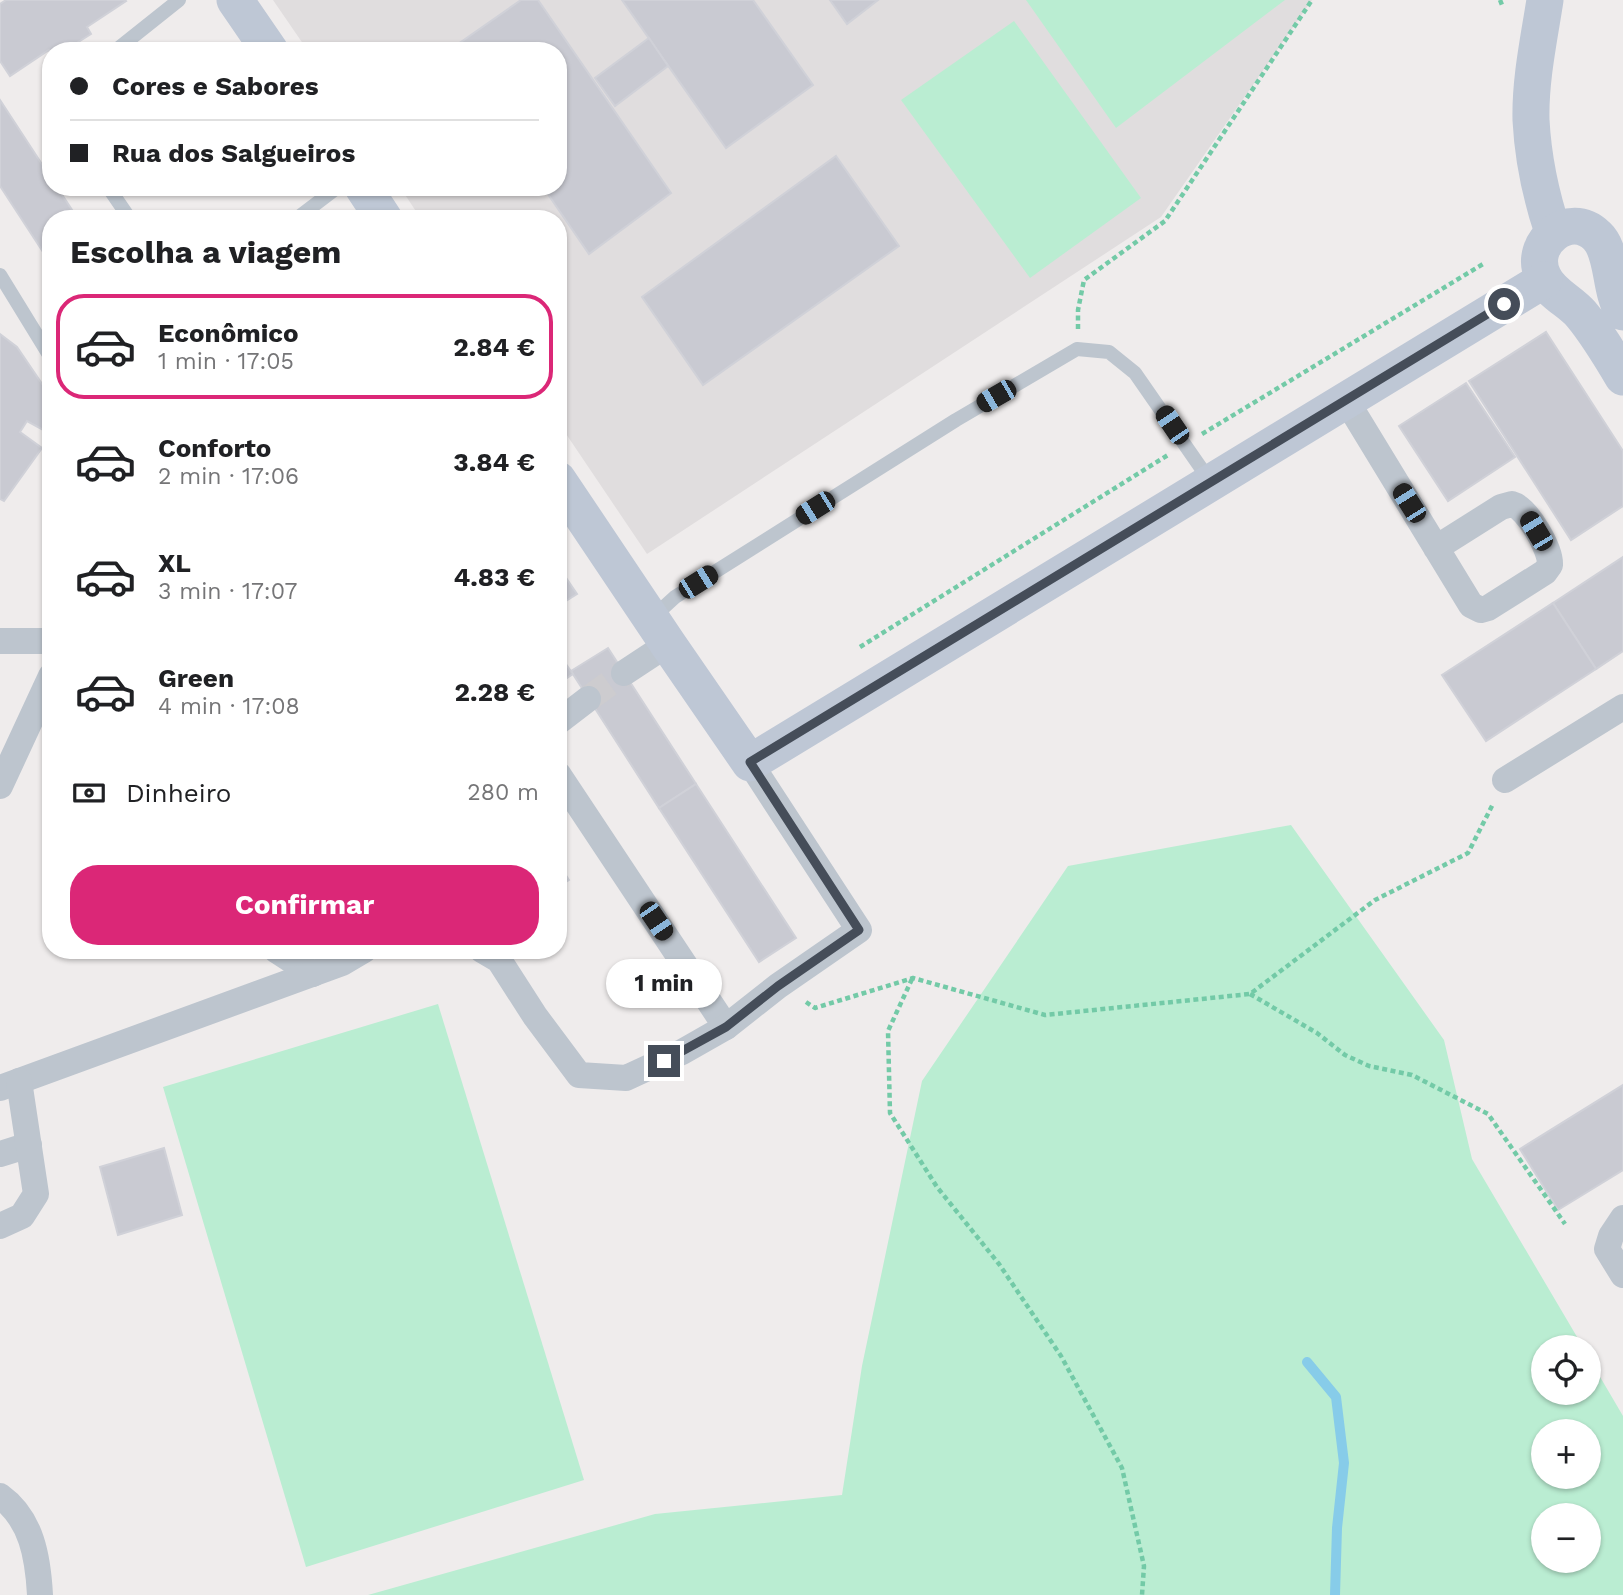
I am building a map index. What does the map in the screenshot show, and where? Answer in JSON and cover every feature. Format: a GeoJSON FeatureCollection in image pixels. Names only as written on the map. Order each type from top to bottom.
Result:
{"type":"FeatureCollection","features":[{"type":"Feature","properties":{"kind":"street"},"geometry":{"type":"LineString","coordinates":[[235,0],[264,42]]}},
{"type":"Feature","properties":{"kind":"street"},"geometry":{"type":"LineString","coordinates":[[1545,0],[1531,118],[1542,196],[1553,233]]}},
{"type":"Feature","properties":{"kind":"street"},"geometry":{"type":"LineString","coordinates":[[1611,244],[1596,234],[1575,226],[1553,233],[1544,242],[1539,254],[1539,267],[1548,284],[1579,312],[1623,377]]}},
{"type":"Feature","properties":{"kind":"street"},"geometry":{"type":"LineString","coordinates":[[1548,284],[1562,294],[1573,296],[1584,295],[1594,289],[1607,271],[1611,244]]}},
{"type":"Feature","properties":{"kind":"street"},"geometry":{"type":"LineString","coordinates":[[1611,244],[1611,283],[1623,312]]}},
{"type":"Feature","properties":{"kind":"street"},"geometry":{"type":"LineString","coordinates":[[750,762],[1346,400],[1548,284]]}},
{"type":"Feature","properties":{"kind":"street"},"geometry":{"type":"LineString","coordinates":[[1346,400],[1436,548]]}},
{"type":"Feature","properties":{"kind":"street"},"geometry":{"type":"LineString","coordinates":[[497,959],[579,1075],[626,1078],[682,1052],[726,1027],[778,986],[859,930],[750,762],[567,493]]}},
{"type":"Feature","properties":{"kind":"street"},"geometry":{"type":"LineString","coordinates":[[624,673],[659,631]]}},
{"type":"Feature","properties":{"kind":"street"},"geometry":{"type":"LineString","coordinates":[[0,640],[42,641]]}},
{"type":"Feature","properties":{"kind":"street"},"geometry":{"type":"LineString","coordinates":[[0,786],[42,695]]}},
{"type":"Feature","properties":{"kind":"street"},"geometry":{"type":"LineString","coordinates":[[567,715],[588,699]]}},
{"type":"Feature","properties":{"kind":"street"},"geometry":{"type":"LineString","coordinates":[[1505,780],[1623,707]]}},
{"type":"Feature","properties":{"kind":"street"},"geometry":{"type":"LineString","coordinates":[[567,788],[726,1027]]}},
{"type":"Feature","properties":{"kind":"street"},"geometry":{"type":"LineString","coordinates":[[290,959],[313,974]]}},
{"type":"Feature","properties":{"kind":"street"},"geometry":{"type":"LineString","coordinates":[[0,1226],[22,1216],[36,1194],[29,1145],[5,1085],[349,959]]}},
{"type":"Feature","properties":{"kind":"street"},"geometry":{"type":"LineString","coordinates":[[0,1154],[29,1145]]}},
{"type":"Feature","properties":{"kind":"street"},"geometry":{"type":"LineString","coordinates":[[1623,1218],[1611,1236],[1607,1249],[1623,1275]]}},
{"type":"Feature","properties":{"kind":"street"},"geometry":{"type":"LineString","coordinates":[[0,1496],[30,1531],[39,1573],[40,1595]]}},
{"type":"Feature","properties":{"kind":"lane"},"geometry":{"type":"LineString","coordinates":[[126,42],[179,0]]}},
{"type":"Feature","properties":{"kind":"lane"},"geometry":{"type":"LineString","coordinates":[[308,210],[326,196]]}},
{"type":"Feature","properties":{"kind":"lane"},"geometry":{"type":"LineString","coordinates":[[0,275],[42,343]]}},
{"type":"Feature","properties":{"kind":"lane"},"geometry":{"type":"LineString","coordinates":[[659,631],[675,597],[956,420],[1077,349],[1109,352],[1135,373],[1211,482]]}},
{"type":"Feature","properties":{"kind":"path"},"geometry":{"type":"LineString","coordinates":[[1078,310],[1084,280],[1165,222],[1312,0]]}},
{"type":"Feature","properties":{"kind":"path"},"geometry":{"type":"LineString","coordinates":[[778,986],[815,1008],[913,978],[1045,1015],[1250,994],[1375,900],[1468,853],[1505,780]]}},
{"type":"Feature","properties":{"kind":"path"},"geometry":{"type":"LineString","coordinates":[[913,978],[888,1031],[890,1113],[937,1187],[999,1264],[1061,1356],[1122,1468],[1144,1566],[1142,1595]]}},
{"type":"Feature","properties":{"kind":"path"},"geometry":{"type":"LineString","coordinates":[[1250,994],[1317,1033],[1345,1055],[1369,1066],[1412,1075],[1488,1114],[1565,1224]]}},
{"type":"Feature","properties":{"kind":"shaded area"},"geometry":{"type":"Polygon","coordinates":[[[273,0],[1312,0],[1161,217],[647,554],[567,435],[567,210],[415,210],[406,196],[567,196],[567,42],[302,42],[273,0]]]}},
{"type":"Feature","properties":{"kind":"green space"},"geometry":{"type":"Polygon","coordinates":[[[1026,0],[1285,0],[1116,128],[1026,0]]]}},
{"type":"Feature","properties":{"kind":"green space"},"geometry":{"type":"Polygon","coordinates":[[[1014,21],[1141,198],[1030,278],[901,100],[1014,21]]]}},
{"type":"Feature","properties":{"kind":"green space"},"geometry":{"type":"Polygon","coordinates":[[[1291,825],[1444,1040],[1472,1159],[1576,1335],[1531,1335],[1531,1405],[1601,1405],[1601,1378],[1623,1416],[1623,1595],[368,1595],[655,1514],[842,1495],[862,1366],[922,1081],[1068,866],[1291,825]]]}},
{"type":"Feature","properties":{"kind":"green space"},"geometry":{"type":"Polygon","coordinates":[[[438,1004],[584,1480],[306,1567],[163,1087],[438,1004]]]}},
{"type":"Feature","properties":{"kind":"building"},"geometry":{"type":"Polygon","coordinates":[[[6,0],[126,1],[87,27],[91,34],[78,42],[42,42],[42,55],[10,76],[0,61],[0,4],[6,0]]]}},
{"type":"Feature","properties":{"kind":"building"},"geometry":{"type":"Polygon","coordinates":[[[521,0],[538,0],[567,42],[461,42],[521,0]]]}},
{"type":"Feature","properties":{"kind":"building"},"geometry":{"type":"Polygon","coordinates":[[[622,0],[753,0],[813,85],[726,148],[622,0]]]}},
{"type":"Feature","properties":{"kind":"building"},"geometry":{"type":"Polygon","coordinates":[[[830,0],[878,0],[847,24],[830,0]]]}},
{"type":"Feature","properties":{"kind":"building"},"geometry":{"type":"Polygon","coordinates":[[[649,38],[668,66],[615,106],[595,78],[649,38]]]}},
{"type":"Feature","properties":{"kind":"building"},"geometry":{"type":"Polygon","coordinates":[[[567,42],[671,193],[589,254],[567,222],[567,210],[559,210],[549,196],[567,196],[567,42]]]}},
{"type":"Feature","properties":{"kind":"building"},"geometry":{"type":"Polygon","coordinates":[[[0,100],[42,164],[42,196],[63,196],[72,210],[42,210],[42,250],[0,186],[0,100]]]}},
{"type":"Feature","properties":{"kind":"building"},"geometry":{"type":"Polygon","coordinates":[[[836,156],[899,246],[703,385],[642,297],[836,156]]]}},
{"type":"Feature","properties":{"kind":"building"},"geometry":{"type":"Polygon","coordinates":[[[1546,332],[1623,451],[1623,506],[1571,540],[1469,381],[1546,332]]]}},
{"type":"Feature","properties":{"kind":"building"},"geometry":{"type":"Polygon","coordinates":[[[0,334],[17,347],[42,384],[42,429],[27,421],[20,432],[42,448],[4,501],[0,499],[0,334]]]}},
{"type":"Feature","properties":{"kind":"building"},"geometry":{"type":"Polygon","coordinates":[[[1466,383],[1515,457],[1448,501],[1399,426],[1466,383]]]}},
{"type":"Feature","properties":{"kind":"building"},"geometry":{"type":"Polygon","coordinates":[[[1623,557],[1623,651],[1596,669],[1553,603],[1623,557]]]}},
{"type":"Feature","properties":{"kind":"building"},"geometry":{"type":"Polygon","coordinates":[[[567,579],[577,594],[567,600],[567,579]]]}},
{"type":"Feature","properties":{"kind":"building"},"geometry":{"type":"Polygon","coordinates":[[[1553,603],[1596,669],[1486,741],[1442,675],[1553,603]]]}},
{"type":"Feature","properties":{"kind":"building"},"geometry":{"type":"Polygon","coordinates":[[[608,648],[696,784],[659,808],[571,671],[608,648]]]}},
{"type":"Feature","properties":{"kind":"building"},"geometry":{"type":"Polygon","coordinates":[[[567,666],[573,674],[567,678],[567,666]]]}},
{"type":"Feature","properties":{"kind":"building"},"geometry":{"type":"Polygon","coordinates":[[[696,784],[796,938],[759,962],[659,808],[696,784]]]}},
{"type":"Feature","properties":{"kind":"building"},"geometry":{"type":"Polygon","coordinates":[[[1623,1085],[1623,1170],[1558,1210],[1520,1149],[1623,1085]]]}},
{"type":"Feature","properties":{"kind":"building"},"geometry":{"type":"Polygon","coordinates":[[[164,1148],[182,1215],[118,1235],[100,1167],[164,1148]]]}},
{"type":"Feature","properties":{"kind":"waterway"},"geometry":{"type":"LineString","coordinates":[[1307,1362],[1336,1397],[1344,1463],[1337,1528],[1335,1595]]}},
{"type":"Feature","properties":{"kind":"tunnel"},"geometry":{"type":"LineString","coordinates":[[588,699],[624,673]]}},
{"type":"Feature","properties":{"kind":"route"},"geometry":{"type":"LineString","coordinates":[[664,1061],[726,1027],[778,986],[859,930],[750,762],[1504,304]]}}]}
